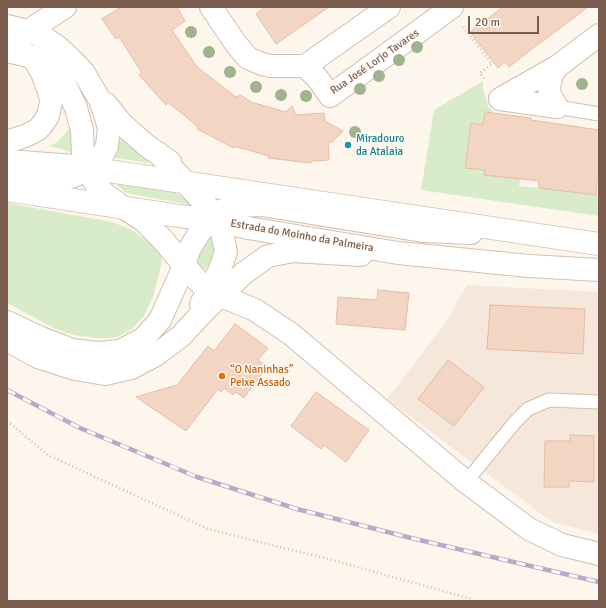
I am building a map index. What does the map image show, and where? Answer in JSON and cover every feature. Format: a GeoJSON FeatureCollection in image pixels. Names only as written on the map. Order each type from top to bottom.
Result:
{"type":"FeatureCollection","features":[{"type":"Feature","properties":{"kind":"street"},"geometry":{"type":"LineString","coordinates":[[65,7],[28,31],[9,51],[33,57],[50,67],[65,84],[76,108],[82,130],[83,155],[97,186],[106,195],[143,220],[197,280],[221,289],[291,334],[466,482],[529,529],[562,545],[599,554]]}},
{"type":"Feature","properties":{"kind":"street"},"geometry":{"type":"LineString","coordinates":[[211,7],[236,44],[248,58],[255,62],[271,66],[305,66],[389,7]]}},
{"type":"Feature","properties":{"kind":"street","name":"Rua José Lorjo Tavares"},"geometry":{"type":"LineString","coordinates":[[305,66],[318,79],[330,96],[451,8]]}},
{"type":"Feature","properties":{"kind":"street"},"geometry":{"type":"LineString","coordinates":[[7,26],[28,31],[45,38],[59,48],[84,73],[122,124],[146,145],[170,162],[201,178],[252,192]]}},
{"type":"Feature","properties":{"kind":"street"},"geometry":{"type":"LineString","coordinates":[[557,107],[500,99],[558,66],[599,35]]}},
{"type":"Feature","properties":{"kind":"street"},"geometry":{"type":"LineString","coordinates":[[7,142],[30,134],[42,125],[48,116],[51,102],[50,95],[41,70],[33,57]]}},
{"type":"Feature","properties":{"kind":"street"},"geometry":{"type":"LineString","coordinates":[[557,107],[550,95],[549,87],[552,74],[558,66]]}},
{"type":"Feature","properties":{"kind":"street"},"geometry":{"type":"LineString","coordinates":[[7,180],[35,184],[49,183],[70,178],[100,160],[106,150],[109,128],[101,102],[84,73]]}},
{"type":"Feature","properties":{"kind":"street"},"geometry":{"type":"LineString","coordinates":[[158,153],[208,206],[222,233],[226,252],[221,289]]}},
{"type":"Feature","properties":{"kind":"street"},"geometry":{"type":"LineString","coordinates":[[7,160],[75,166],[185,181],[599,244]]}},
{"type":"Feature","properties":{"kind":"street","name":"Estrada do Moinho da Palmeira"},"geometry":{"type":"LineString","coordinates":[[7,190],[214,220],[255,230],[398,253],[529,266],[599,270]]}},
{"type":"Feature","properties":{"kind":"street"},"geometry":{"type":"LineString","coordinates":[[7,322],[72,350],[99,353],[120,351],[143,339],[160,320],[190,248],[201,230],[224,210],[235,206],[262,205],[423,231],[546,236]]}},
{"type":"Feature","properties":{"kind":"street"},"geometry":{"type":"LineString","coordinates":[[7,340],[38,357],[75,369],[105,374],[131,368],[156,355],[181,336],[221,289],[268,256],[293,251],[482,261]]}},
{"type":"Feature","properties":{"kind":"lane"},"geometry":{"type":"LineString","coordinates":[[557,107],[599,114]]}},
{"type":"Feature","properties":{"kind":"lane"},"geometry":{"type":"LineString","coordinates":[[466,482],[515,422],[528,409],[549,400],[599,402]]}},
{"type":"Feature","properties":{"kind":"path"},"geometry":{"type":"LineString","coordinates":[[451,8],[492,64],[480,73],[488,83]]}},
{"type":"Feature","properties":{"kind":"path"},"geometry":{"type":"LineString","coordinates":[[7,421],[48,455],[208,529],[332,560],[472,599]]}},
{"type":"Feature","properties":{"kind":"shaded area"},"geometry":{"type":"Polygon","coordinates":[[[467,285],[599,292],[599,534],[552,522],[387,399],[444,325],[467,285]]]}},
{"type":"Feature","properties":{"kind":"green space"},"geometry":{"type":"Polygon","coordinates":[[[483,81],[483,90],[489,107],[494,113],[485,112],[483,125],[471,123],[465,167],[485,170],[485,175],[520,179],[519,186],[599,195],[599,216],[421,190],[434,110],[483,81]]]}},
{"type":"Feature","properties":{"kind":"green space"},"geometry":{"type":"Polygon","coordinates":[[[72,126],[71,152],[50,146],[57,142],[72,126]]]}},
{"type":"Feature","properties":{"kind":"green space"},"geometry":{"type":"Polygon","coordinates":[[[119,138],[150,163],[110,157],[118,146],[119,138]]]}},
{"type":"Feature","properties":{"kind":"green space"},"geometry":{"type":"Polygon","coordinates":[[[111,180],[173,191],[192,205],[126,193],[111,180]]]}},
{"type":"Feature","properties":{"kind":"green space"},"geometry":{"type":"Polygon","coordinates":[[[7,203],[112,222],[132,230],[160,252],[162,258],[161,266],[153,297],[143,317],[132,329],[113,338],[96,338],[74,335],[56,329],[7,303],[7,203]]]}},
{"type":"Feature","properties":{"kind":"green space"},"geometry":{"type":"Polygon","coordinates":[[[210,236],[213,238],[217,248],[210,265],[206,269],[202,269],[196,265],[197,249],[210,236]]]}},
{"type":"Feature","properties":{"kind":"building"},"geometry":{"type":"Polygon","coordinates":[[[121,7],[177,7],[185,21],[172,30],[197,67],[236,97],[240,95],[251,102],[286,112],[292,106],[296,115],[324,113],[325,121],[343,131],[332,142],[328,142],[329,160],[312,161],[311,163],[268,158],[269,156],[234,146],[234,148],[197,129],[198,127],[184,115],[168,103],[166,105],[139,75],[142,73],[119,37],[116,39],[102,19],[121,7]]]}},
{"type":"Feature","properties":{"kind":"building"},"geometry":{"type":"Polygon","coordinates":[[[266,7],[329,7],[276,44],[256,14],[266,7]]]}},
{"type":"Feature","properties":{"kind":"building"},"geometry":{"type":"Polygon","coordinates":[[[503,7],[588,7],[509,67],[505,62],[498,68],[470,32],[503,7]]]}},
{"type":"Feature","properties":{"kind":"building"},"geometry":{"type":"Polygon","coordinates":[[[485,112],[531,118],[531,120],[599,130],[599,182],[597,182],[596,195],[539,188],[539,181],[484,175],[485,170],[465,168],[471,123],[483,125],[485,112]]]}},
{"type":"Feature","properties":{"kind":"building"},"geometry":{"type":"Polygon","coordinates":[[[378,290],[409,293],[405,330],[336,324],[338,297],[377,300],[378,290]]]}},
{"type":"Feature","properties":{"kind":"building"},"geometry":{"type":"Polygon","coordinates":[[[490,305],[585,309],[583,354],[487,349],[490,305]]]}},
{"type":"Feature","properties":{"kind":"building","name":"“O Naninhas” Peixe Assado"},"geometry":{"type":"Polygon","coordinates":[[[235,324],[268,348],[258,360],[267,367],[244,398],[236,392],[233,395],[224,388],[221,392],[218,389],[186,431],[136,397],[177,385],[208,346],[214,351],[235,324]]]}},
{"type":"Feature","properties":{"kind":"building"},"geometry":{"type":"Polygon","coordinates":[[[448,360],[484,387],[454,426],[418,399],[448,360]]]}},
{"type":"Feature","properties":{"kind":"building"},"geometry":{"type":"Polygon","coordinates":[[[316,392],[369,430],[346,462],[324,445],[321,449],[291,426],[316,392]]]}},
{"type":"Feature","properties":{"kind":"building"},"geometry":{"type":"Polygon","coordinates":[[[570,435],[594,436],[594,482],[569,481],[569,487],[544,487],[545,441],[570,441],[570,435]]]}},
{"type":"Feature","properties":{"kind":"railway"},"geometry":{"type":"LineString","coordinates":[[7,390],[80,428],[197,477],[297,509],[411,538],[599,582]]}},
{"type":"Feature","properties":{"kind":"place","name":"Miradouro da Atalaia"},"geometry":{"type":"Point","coordinates":[348,145]}},
{"type":"Feature","properties":{"kind":"place","name":"“O Naninhas” Peixe Assado"},"geometry":{"type":"Point","coordinates":[222,376]}}]}
